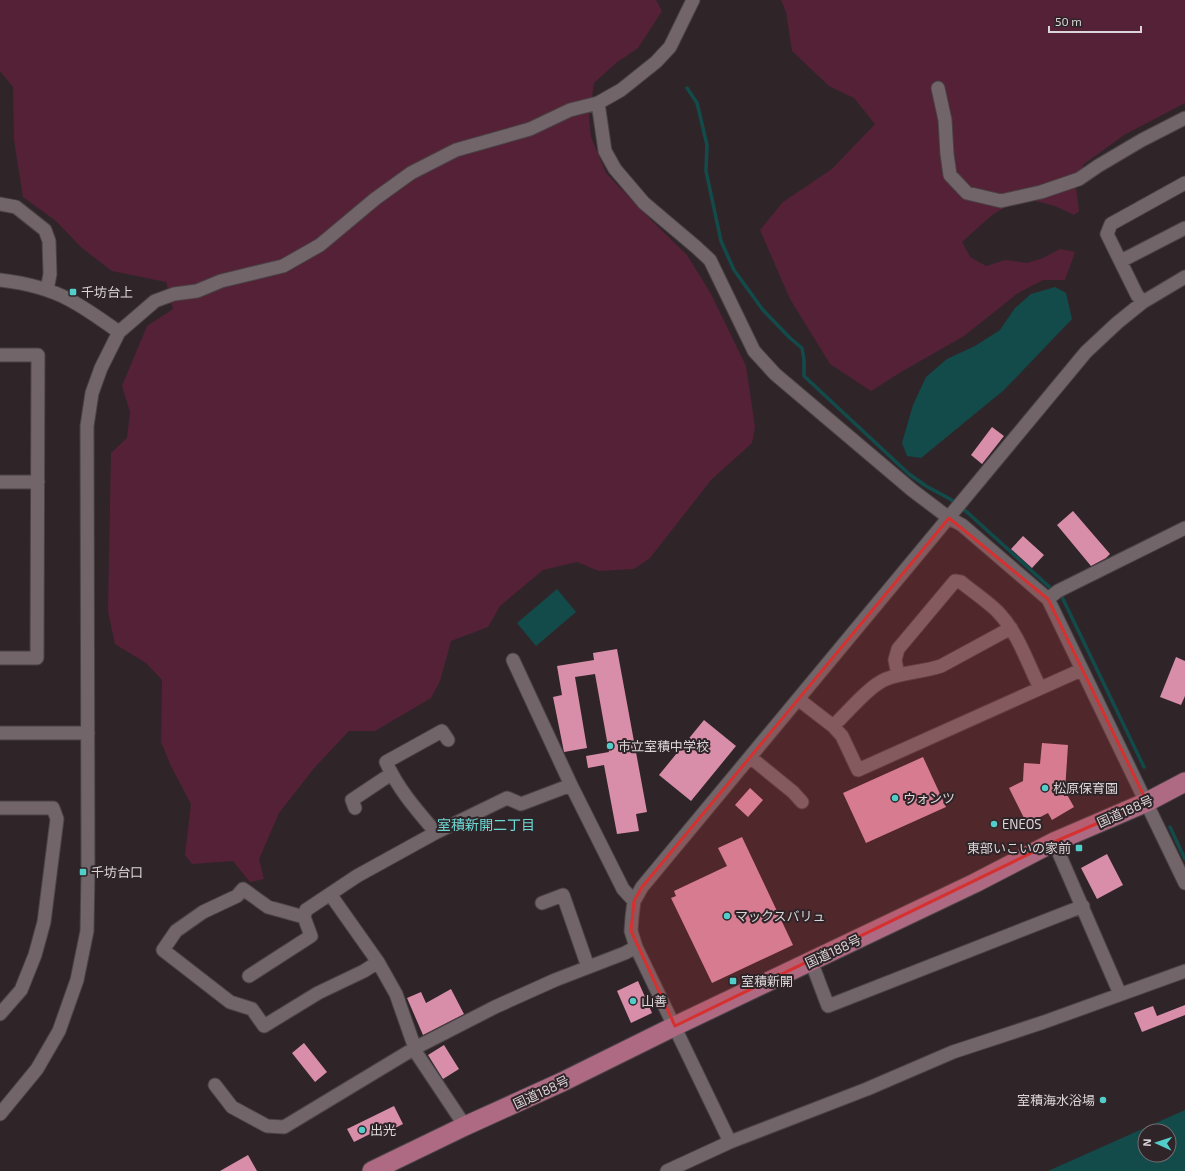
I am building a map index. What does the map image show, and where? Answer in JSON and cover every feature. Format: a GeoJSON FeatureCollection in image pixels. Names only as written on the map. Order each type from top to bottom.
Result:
{"type":"FeatureCollection","features":[{"type":"Feature","properties":{"kind":"highway","name":"国道188号"},"geometry":{"type":"LineString","coordinates":[[372,1171],[465,1126],[562,1082],[675,1026],[975,883],[1054,842],[1147,802],[1185,782]]}},
{"type":"Feature","properties":{"kind":"street"},"geometry":{"type":"LineString","coordinates":[[0,1114],[37,1069],[59,1031],[78,980],[87,931],[87,426],[92,393],[101,368],[119,332],[155,302],[174,294],[197,291],[221,282],[283,266],[320,245],[375,199],[411,173],[456,150],[530,128],[570,110],[598,103],[621,90],[656,62],[670,47],[693,0]]}},
{"type":"Feature","properties":{"kind":"street"},"geometry":{"type":"LineString","coordinates":[[938,88],[945,120],[950,175],[967,193],[1001,201],[1041,192],[1079,179],[1142,140],[1185,118]]}},
{"type":"Feature","properties":{"kind":"street"},"geometry":{"type":"LineString","coordinates":[[598,103],[606,151],[615,169],[644,204],[710,260],[754,351],[775,374],[912,490],[949,518],[962,525],[1048,600],[1185,883]]}},
{"type":"Feature","properties":{"kind":"street"},"geometry":{"type":"LineString","coordinates":[[1143,302],[1137,295],[1107,234],[1111,224],[1185,183]]}},
{"type":"Feature","properties":{"kind":"street"},"geometry":{"type":"LineString","coordinates":[[0,204],[16,207],[45,230],[49,241],[50,274],[47,290]]}},
{"type":"Feature","properties":{"kind":"street"},"geometry":{"type":"LineString","coordinates":[[1120,260],[1185,228]]}},
{"type":"Feature","properties":{"kind":"street"},"geometry":{"type":"LineString","coordinates":[[730,1142],[636,947],[631,931],[634,901],[642,887],[1086,352],[1117,323],[1143,302],[1185,277]]}},
{"type":"Feature","properties":{"kind":"street"},"geometry":{"type":"LineString","coordinates":[[0,280],[23,282],[71,300],[119,332]]}},
{"type":"Feature","properties":{"kind":"street"},"geometry":{"type":"LineString","coordinates":[[0,355],[38,355],[37,658],[0,658]]}},
{"type":"Feature","properties":{"kind":"street"},"geometry":{"type":"LineString","coordinates":[[0,482],[38,482]]}},
{"type":"Feature","properties":{"kind":"street"},"geometry":{"type":"LineString","coordinates":[[1048,600],[1058,591],[1185,528]]}},
{"type":"Feature","properties":{"kind":"street"},"geometry":{"type":"LineString","coordinates":[[898,676],[895,660],[898,649],[955,582],[962,582],[998,611],[1011,628],[1017,637],[1040,688]]}},
{"type":"Feature","properties":{"kind":"street"},"geometry":{"type":"LineString","coordinates":[[834,726],[876,684],[898,676],[940,666],[1011,628]]}},
{"type":"Feature","properties":{"kind":"street"},"geometry":{"type":"LineString","coordinates":[[513,660],[571,785],[623,889],[634,901]]}},
{"type":"Feature","properties":{"kind":"street"},"geometry":{"type":"LineString","coordinates":[[798,700],[834,726],[842,736],[858,770],[1081,670]]}},
{"type":"Feature","properties":{"kind":"street"},"geometry":{"type":"LineString","coordinates":[[435,833],[404,794],[391,774],[386,762],[442,731],[448,740]]}},
{"type":"Feature","properties":{"kind":"street"},"geometry":{"type":"LineString","coordinates":[[0,733],[88,733]]}},
{"type":"Feature","properties":{"kind":"street"},"geometry":{"type":"LineString","coordinates":[[750,757],[793,792],[802,802]]}},
{"type":"Feature","properties":{"kind":"street"},"geometry":{"type":"LineString","coordinates":[[355,808],[352,800],[391,774]]}},
{"type":"Feature","properties":{"kind":"street"},"geometry":{"type":"LineString","coordinates":[[249,976],[311,936],[304,918],[306,910],[357,876],[435,833],[507,798],[521,804],[571,785]]}},
{"type":"Feature","properties":{"kind":"street"},"geometry":{"type":"LineString","coordinates":[[0,808],[53,808],[57,819],[44,922],[35,955],[20,990],[0,1014]]}},
{"type":"Feature","properties":{"kind":"street"},"geometry":{"type":"LineString","coordinates":[[1054,842],[1120,994]]}},
{"type":"Feature","properties":{"kind":"street"},"geometry":{"type":"LineString","coordinates":[[304,918],[268,907],[243,889],[237,896],[204,912],[176,931],[163,950],[230,1002],[252,1009],[264,1026],[318,993],[364,971],[378,962]]}},
{"type":"Feature","properties":{"kind":"street"},"geometry":{"type":"LineString","coordinates":[[330,894],[378,962],[396,994],[417,1054],[465,1126]]}},
{"type":"Feature","properties":{"kind":"street"},"geometry":{"type":"LineString","coordinates":[[542,903],[563,895],[588,967]]}},
{"type":"Feature","properties":{"kind":"street"},"geometry":{"type":"LineString","coordinates":[[811,961],[828,1006],[1083,906]]}},
{"type":"Feature","properties":{"kind":"street"},"geometry":{"type":"LineString","coordinates":[[215,1085],[232,1107],[267,1126],[284,1127],[415,1048],[495,1007],[555,980],[625,954],[636,947]]}},
{"type":"Feature","properties":{"kind":"street"},"geometry":{"type":"LineString","coordinates":[[667,1171],[730,1142],[867,1089],[952,1052],[1044,1022],[1185,971]]}},
{"type":"Feature","properties":{"kind":"highlighted area"},"geometry":{"type":"Polygon","coordinates":[[[949,518],[1048,599],[1147,802],[1054,842],[675,1026],[631,931],[634,901],[642,887],[949,518]]]}},
{"type":"Feature","properties":{"kind":"shaded area"},"geometry":{"type":"Polygon","coordinates":[[[0,0],[656,0],[662,11],[638,48],[616,63],[594,83],[589,117],[591,137],[606,173],[687,255],[711,294],[746,366],[755,427],[752,443],[711,480],[650,558],[634,569],[599,571],[577,562],[543,570],[500,606],[488,627],[451,641],[440,681],[431,698],[375,731],[349,731],[315,767],[279,813],[259,859],[264,879],[250,882],[233,861],[192,864],[185,855],[191,804],[171,766],[161,742],[162,680],[146,663],[115,644],[108,611],[111,453],[127,438],[130,412],[122,386],[147,326],[173,309],[166,282],[112,271],[82,248],[56,221],[23,197],[14,140],[13,87],[0,71],[0,0]]]}},
{"type":"Feature","properties":{"kind":"shaded area"},"geometry":{"type":"Polygon","coordinates":[[[781,0],[1185,0],[1185,103],[1124,135],[1084,164],[1075,180],[1079,211],[1074,215],[1055,206],[1036,201],[1014,202],[992,215],[962,242],[970,257],[986,266],[1005,260],[1027,263],[1043,258],[1060,249],[1075,252],[1065,280],[1043,280],[1018,293],[964,336],[871,391],[830,364],[790,299],[760,230],[783,202],[832,169],[875,124],[854,98],[829,86],[792,51],[786,12],[781,0]]]}},
{"type":"Feature","properties":{"kind":"water"},"geometry":{"type":"Polygon","coordinates":[[[1055,287],[1066,293],[1072,319],[1004,390],[921,458],[907,456],[902,443],[913,405],[926,377],[947,359],[975,346],[1000,330],[1015,308],[1031,294],[1055,287]]]}},
{"type":"Feature","properties":{"kind":"water"},"geometry":{"type":"Polygon","coordinates":[[[557,589],[576,612],[536,646],[517,623],[557,589]]]}},
{"type":"Feature","properties":{"kind":"water"},"geometry":{"type":"Polygon","coordinates":[[[1185,1110],[1185,1171],[1048,1171],[1137,1131],[1137,1163],[1177,1163],[1177,1123],[1156,1123],[1185,1110]]]}},
{"type":"Feature","properties":{"kind":"building"},"geometry":{"type":"Polygon","coordinates":[[[992,427],[1004,436],[982,464],[971,455],[992,427]]]}},
{"type":"Feature","properties":{"kind":"building"},"geometry":{"type":"Polygon","coordinates":[[[1073,511],[1110,554],[1106,558],[1091,566],[1057,525],[1073,511]]]}},
{"type":"Feature","properties":{"kind":"building"},"geometry":{"type":"Polygon","coordinates":[[[1023,536],[1044,555],[1032,568],[1011,549],[1023,536]]]}},
{"type":"Feature","properties":{"kind":"building"},"geometry":{"type":"Polygon","coordinates":[[[617,649],[647,812],[636,814],[639,831],[617,834],[604,765],[588,768],[586,756],[609,752],[595,674],[575,677],[587,748],[564,752],[553,697],[562,695],[557,666],[594,660],[593,653],[617,649]]]}},
{"type":"Feature","properties":{"kind":"building"},"geometry":{"type":"Polygon","coordinates":[[[1176,657],[1185,661],[1185,696],[1181,705],[1160,697],[1176,657]]]}},
{"type":"Feature","properties":{"kind":"building"},"geometry":{"type":"Polygon","coordinates":[[[704,720],[736,746],[691,801],[659,775],[704,720]]]}},
{"type":"Feature","properties":{"kind":"building"},"geometry":{"type":"Polygon","coordinates":[[[1042,743],[1068,745],[1065,791],[1074,807],[1052,820],[1048,813],[1027,824],[1009,788],[1023,781],[1024,763],[1040,764],[1042,743]]]}},
{"type":"Feature","properties":{"kind":"building"},"geometry":{"type":"Polygon","coordinates":[[[923,757],[946,807],[866,843],[843,793],[923,757]]]}},
{"type":"Feature","properties":{"kind":"building"},"geometry":{"type":"Polygon","coordinates":[[[750,788],[763,800],[748,817],[735,805],[750,788]]]}},
{"type":"Feature","properties":{"kind":"building"},"geometry":{"type":"Polygon","coordinates":[[[742,837],[793,945],[712,983],[671,898],[676,896],[674,891],[727,866],[718,848],[742,837]]]}},
{"type":"Feature","properties":{"kind":"building"},"geometry":{"type":"Polygon","coordinates":[[[1107,854],[1123,885],[1097,899],[1081,868],[1107,854]]]}},
{"type":"Feature","properties":{"kind":"building"},"geometry":{"type":"Polygon","coordinates":[[[638,981],[652,1013],[631,1023],[617,991],[638,981]]]}},
{"type":"Feature","properties":{"kind":"building"},"geometry":{"type":"Polygon","coordinates":[[[451,989],[464,1014],[423,1035],[407,998],[421,992],[426,1003],[451,989]]]}},
{"type":"Feature","properties":{"kind":"building"},"geometry":{"type":"Polygon","coordinates":[[[1185,1005],[1185,1015],[1142,1032],[1134,1013],[1153,1006],[1157,1016],[1185,1005]]]}},
{"type":"Feature","properties":{"kind":"building"},"geometry":{"type":"Polygon","coordinates":[[[304,1043],[327,1072],[315,1082],[292,1053],[304,1043]]]}},
{"type":"Feature","properties":{"kind":"building"},"geometry":{"type":"Polygon","coordinates":[[[444,1045],[459,1069],[443,1079],[428,1055],[444,1045]]]}},
{"type":"Feature","properties":{"kind":"building"},"geometry":{"type":"Polygon","coordinates":[[[394,1106],[403,1124],[383,1134],[380,1129],[354,1142],[347,1129],[394,1106]]]}},
{"type":"Feature","properties":{"kind":"building"},"geometry":{"type":"Polygon","coordinates":[[[248,1155],[257,1171],[220,1171],[248,1155]]]}},
{"type":"Feature","properties":{"kind":"waterway"},"geometry":{"type":"LineString","coordinates":[[687,88],[697,103],[707,145],[706,171],[721,241],[734,270],[763,310],[790,338],[802,348],[804,376],[909,474],[926,486],[950,499],[968,513],[1054,591]]}},
{"type":"Feature","properties":{"kind":"waterway"},"geometry":{"type":"LineString","coordinates":[[1059,595],[1062,597],[1144,767]]}},
{"type":"Feature","properties":{"kind":"waterway"},"geometry":{"type":"LineString","coordinates":[[1170,827],[1185,859]]}},
{"type":"Feature","properties":{"kind":"place","name":"千坊台上"},"geometry":{"type":"Point","coordinates":[73,292]}},
{"type":"Feature","properties":{"kind":"place","name":"市立室積中学校"},"geometry":{"type":"Point","coordinates":[610,746]}},
{"type":"Feature","properties":{"kind":"place","name":"松原保育園"},"geometry":{"type":"Point","coordinates":[1045,788]}},
{"type":"Feature","properties":{"kind":"place","name":"ウォンツ"},"geometry":{"type":"Point","coordinates":[895,798]}},
{"type":"Feature","properties":{"kind":"place","name":"ENEOS"},"geometry":{"type":"Point","coordinates":[994,824]}},
{"type":"Feature","properties":{"kind":"place","name":"東部いこいの家前"},"geometry":{"type":"Point","coordinates":[1079,848]}},
{"type":"Feature","properties":{"kind":"place","name":"千坊台口"},"geometry":{"type":"Point","coordinates":[83,872]}},
{"type":"Feature","properties":{"kind":"place","name":"マックスバリュ"},"geometry":{"type":"Point","coordinates":[727,916]}},
{"type":"Feature","properties":{"kind":"place","name":"室積新開"},"geometry":{"type":"Point","coordinates":[733,981]}},
{"type":"Feature","properties":{"kind":"place","name":"山善"},"geometry":{"type":"Point","coordinates":[633,1001]}},
{"type":"Feature","properties":{"kind":"place","name":"室積海水浴場"},"geometry":{"type":"Point","coordinates":[1103,1100]}},
{"type":"Feature","properties":{"kind":"place","name":"出光"},"geometry":{"type":"Point","coordinates":[362,1130]}},
{"type":"Feature","properties":{"kind":"district","name":"室積新開二丁目"},"geometry":{"type":"Point","coordinates":[486,825]}}]}
